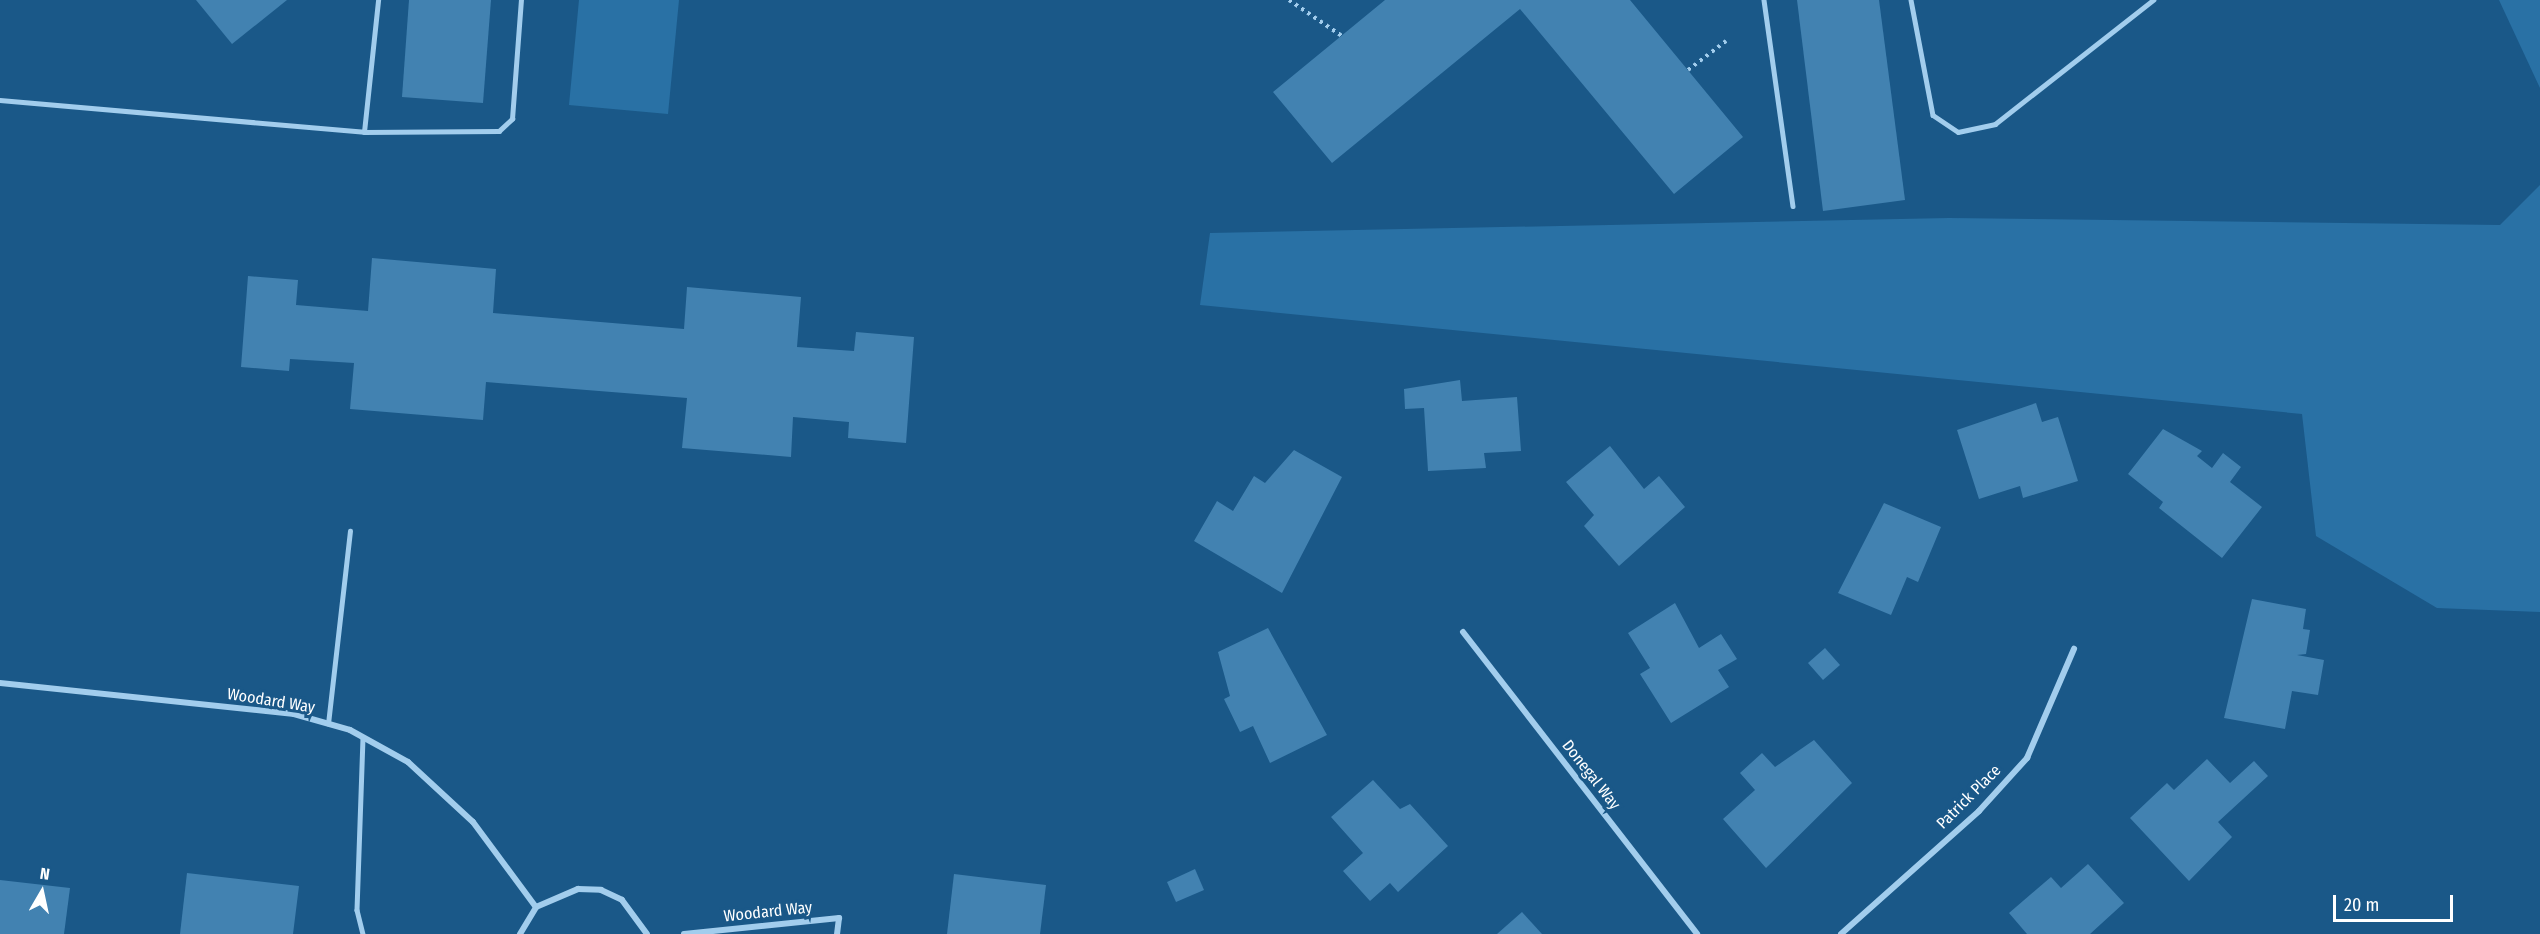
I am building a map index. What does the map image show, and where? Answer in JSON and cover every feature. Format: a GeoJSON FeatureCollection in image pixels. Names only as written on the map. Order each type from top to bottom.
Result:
{"type":"FeatureCollection","features":[{"type":"Feature","properties":{"kind":"street","name":"Donegal Way"},"geometry":{"type":"LineString","coordinates":[[1463,632],[1697,934]]}},
{"type":"Feature","properties":{"kind":"street","name":"Patrick Place"},"geometry":{"type":"LineString","coordinates":[[1841,934],[1979,811],[2027,758],[2074,649]]}},
{"type":"Feature","properties":{"kind":"street","name":"Woodard Way"},"geometry":{"type":"LineString","coordinates":[[0,683],[294,714],[363,738],[408,762],[473,822],[536,907]]}},
{"type":"Feature","properties":{"kind":"street"},"geometry":{"type":"LineString","coordinates":[[520,934],[536,907],[578,889],[601,890],[622,900],[647,934]]}},
{"type":"Feature","properties":{"kind":"street","name":"Woodard Way"},"geometry":{"type":"LineString","coordinates":[[684,934],[839,918],[837,934]]}},
{"type":"Feature","properties":{"kind":"lane"},"geometry":{"type":"LineString","coordinates":[[364,132],[378,0]]}},
{"type":"Feature","properties":{"kind":"lane"},"geometry":{"type":"LineString","coordinates":[[0,100],[364,132],[499,131],[512,119],[521,0]]}},
{"type":"Feature","properties":{"kind":"lane"},"geometry":{"type":"LineString","coordinates":[[1764,0],[1793,206]]}},
{"type":"Feature","properties":{"kind":"lane"},"geometry":{"type":"LineString","coordinates":[[1911,0],[1934,115],[1958,132],[1995,124],[2153,0]]}},
{"type":"Feature","properties":{"kind":"lane"},"geometry":{"type":"LineString","coordinates":[[328,724],[350,531]]}},
{"type":"Feature","properties":{"kind":"lane"},"geometry":{"type":"LineString","coordinates":[[363,738],[357,910],[363,934]]}},
{"type":"Feature","properties":{"kind":"path"},"geometry":{"type":"LineString","coordinates":[[1289,0],[1342,36]]}},
{"type":"Feature","properties":{"kind":"path"},"geometry":{"type":"LineString","coordinates":[[1688,70],[1726,41]]}},
{"type":"Feature","properties":{"kind":"shaded area"},"geometry":{"type":"Polygon","coordinates":[[[579,0],[679,0],[668,114],[569,105],[579,0]]]}},
{"type":"Feature","properties":{"kind":"shaded area"},"geometry":{"type":"Polygon","coordinates":[[[2499,0],[2540,0],[2540,88],[2499,0]]]}},
{"type":"Feature","properties":{"kind":"shaded area"},"geometry":{"type":"Polygon","coordinates":[[[2540,185],[2540,612],[2437,608],[2316,536],[2302,414],[1200,305],[1210,233],[1949,218],[2500,225],[2540,185]]]}},
{"type":"Feature","properties":{"kind":"building"},"geometry":{"type":"Polygon","coordinates":[[[196,0],[287,0],[232,44],[196,0]]]}},
{"type":"Feature","properties":{"kind":"building"},"geometry":{"type":"Polygon","coordinates":[[[409,0],[491,0],[483,103],[402,97],[409,0]]]}},
{"type":"Feature","properties":{"kind":"building"},"geometry":{"type":"Polygon","coordinates":[[[1385,0],[1630,0],[1743,137],[1674,194],[1520,9],[1332,163],[1273,92],[1385,0]]]}},
{"type":"Feature","properties":{"kind":"building"},"geometry":{"type":"Polygon","coordinates":[[[1797,0],[1879,0],[1905,200],[1823,211],[1797,0]]]}},
{"type":"Feature","properties":{"kind":"building"},"geometry":{"type":"Polygon","coordinates":[[[372,258],[496,269],[493,313],[684,329],[687,287],[801,297],[797,347],[854,351],[856,332],[914,337],[906,443],[848,438],[849,422],[793,417],[791,457],[682,448],[687,398],[486,382],[483,420],[350,409],[354,363],[290,359],[289,371],[241,367],[248,276],[298,280],[296,305],[368,311],[372,258]]]}},
{"type":"Feature","properties":{"kind":"building"},"geometry":{"type":"Polygon","coordinates":[[[1460,380],[1462,401],[1517,397],[1521,451],[1484,453],[1486,468],[1428,471],[1424,408],[1405,409],[1404,389],[1460,380]]]}},
{"type":"Feature","properties":{"kind":"building"},"geometry":{"type":"Polygon","coordinates":[[[2036,403],[2042,422],[2058,417],[2078,481],[2023,498],[2020,486],[1979,499],[1957,430],[2036,403]]]}},
{"type":"Feature","properties":{"kind":"building"},"geometry":{"type":"Polygon","coordinates":[[[2163,429],[2202,451],[2197,456],[2212,468],[2223,453],[2241,467],[2230,482],[2262,507],[2222,558],[2159,508],[2163,502],[2128,474],[2163,429]]]}},
{"type":"Feature","properties":{"kind":"building"},"geometry":{"type":"Polygon","coordinates":[[[1610,446],[1644,489],[1659,476],[1685,507],[1619,566],[1584,526],[1594,515],[1566,482],[1610,446]]]}},
{"type":"Feature","properties":{"kind":"building"},"geometry":{"type":"Polygon","coordinates":[[[1294,450],[1342,477],[1282,593],[1194,541],[1217,501],[1233,511],[1254,476],[1265,483],[1294,450]]]}},
{"type":"Feature","properties":{"kind":"building"},"geometry":{"type":"Polygon","coordinates":[[[1884,503],[1941,527],[1918,582],[1907,577],[1891,615],[1838,593],[1884,503]]]}},
{"type":"Feature","properties":{"kind":"building"},"geometry":{"type":"Polygon","coordinates":[[[2252,599],[2306,609],[2303,629],[2310,630],[2306,654],[2297,655],[2324,660],[2318,695],[2292,691],[2285,729],[2224,718],[2252,599]]]}},
{"type":"Feature","properties":{"kind":"building"},"geometry":{"type":"Polygon","coordinates":[[[1675,603],[1699,648],[1721,634],[1737,659],[1718,670],[1729,687],[1671,723],[1640,674],[1650,668],[1628,633],[1675,603]]]}},
{"type":"Feature","properties":{"kind":"building"},"geometry":{"type":"Polygon","coordinates":[[[1268,628],[1327,735],[1270,763],[1253,726],[1240,732],[1224,699],[1230,696],[1218,652],[1268,628]]]}},
{"type":"Feature","properties":{"kind":"building"},"geometry":{"type":"Polygon","coordinates":[[[1825,648],[1840,665],[1823,680],[1808,663],[1825,648]]]}},
{"type":"Feature","properties":{"kind":"building"},"geometry":{"type":"Polygon","coordinates":[[[1814,740],[1852,783],[1766,868],[1723,819],[1755,790],[1740,773],[1762,753],[1775,767],[1814,740]]]}},
{"type":"Feature","properties":{"kind":"building"},"geometry":{"type":"Polygon","coordinates":[[[2207,759],[2230,783],[2254,761],[2268,776],[2218,822],[2232,837],[2189,881],[2130,818],[2167,783],[2174,790],[2207,759]]]}},
{"type":"Feature","properties":{"kind":"building"},"geometry":{"type":"Polygon","coordinates":[[[1373,780],[1400,809],[1410,804],[1448,846],[1398,892],[1390,883],[1370,901],[1343,871],[1363,853],[1331,817],[1373,780]]]}},
{"type":"Feature","properties":{"kind":"building"},"geometry":{"type":"Polygon","coordinates":[[[2088,864],[2124,903],[2090,934],[2027,934],[2009,913],[2051,877],[2061,888],[2088,864]]]}},
{"type":"Feature","properties":{"kind":"building"},"geometry":{"type":"Polygon","coordinates":[[[1195,869],[1204,890],[1176,902],[1167,882],[1195,869]]]}},
{"type":"Feature","properties":{"kind":"building"},"geometry":{"type":"Polygon","coordinates":[[[187,873],[299,886],[293,934],[180,934],[187,873]]]}},
{"type":"Feature","properties":{"kind":"building"},"geometry":{"type":"Polygon","coordinates":[[[954,874],[1046,885],[1040,934],[947,934],[954,874]]]}},
{"type":"Feature","properties":{"kind":"building"},"geometry":{"type":"Polygon","coordinates":[[[0,880],[70,888],[64,934],[0,934],[0,880]]]}},
{"type":"Feature","properties":{"kind":"building"},"geometry":{"type":"Polygon","coordinates":[[[1522,912],[1542,934],[1497,934],[1522,912]]]}}]}
